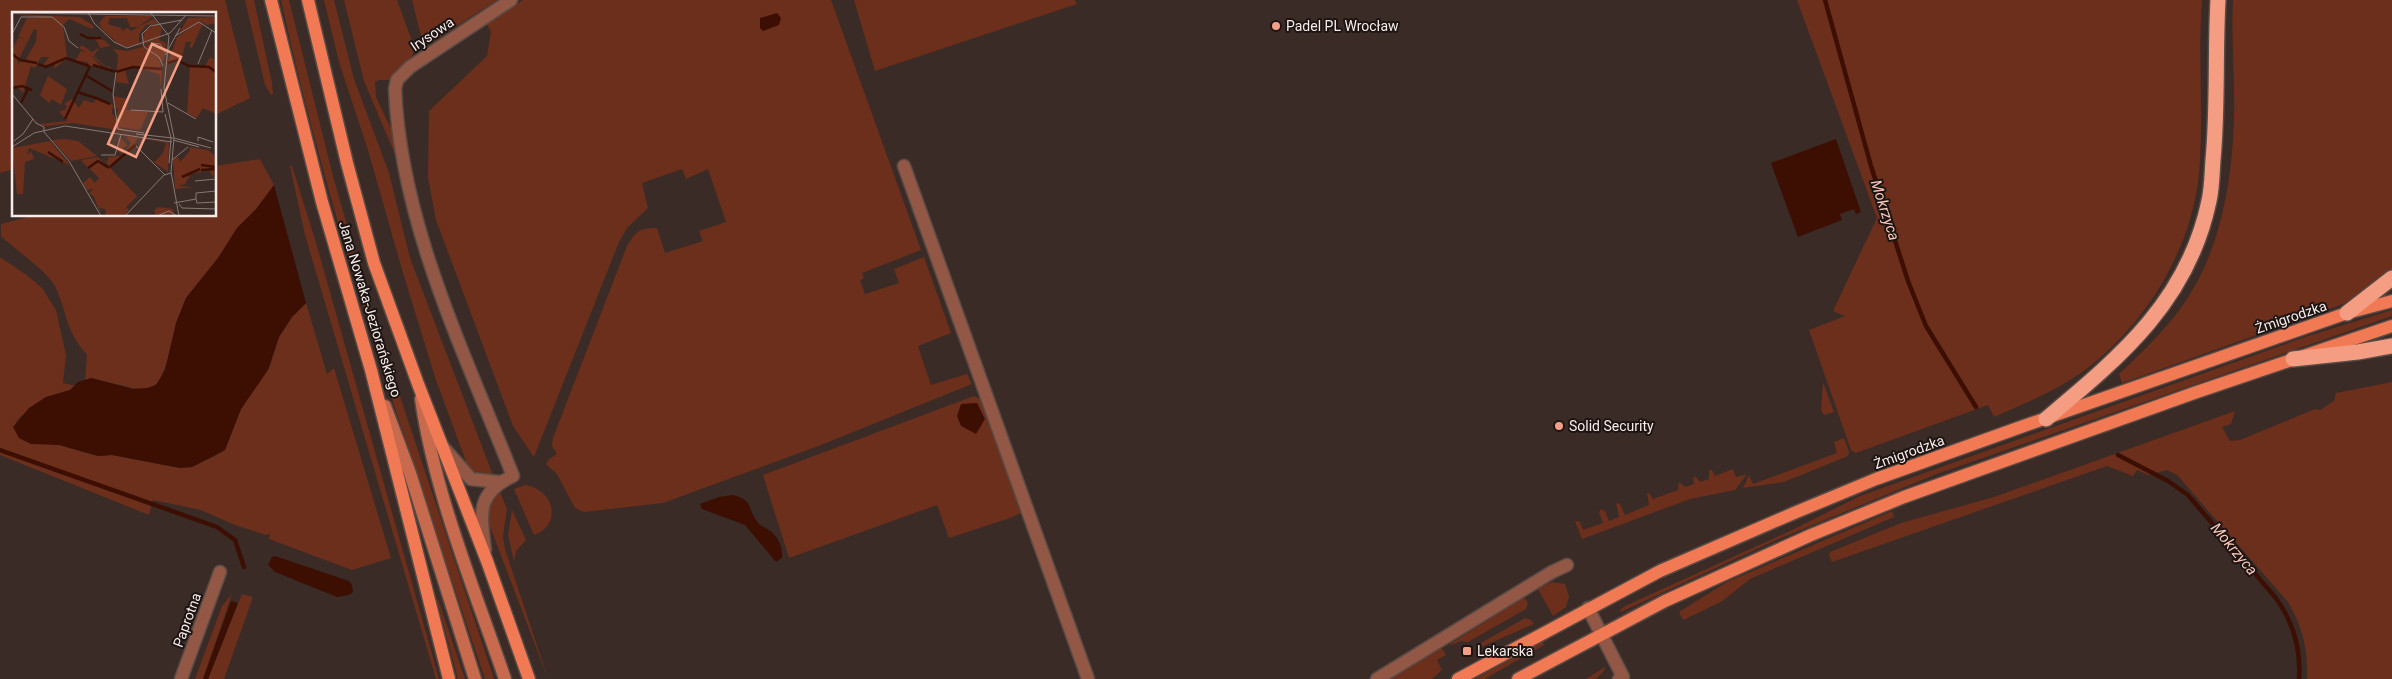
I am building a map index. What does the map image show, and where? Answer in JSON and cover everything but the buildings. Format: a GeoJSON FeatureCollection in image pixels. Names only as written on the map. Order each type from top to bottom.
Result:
{"type":"FeatureCollection","features":[{"type":"Feature","properties":{"kind":"highway"},"geometry":{"type":"LineString","coordinates":[[2046,419],[2100,374],[2140,334],[2175,290],[2194,254],[2210,200],[2217,121],[2216,41],[2218,0]]}},
{"type":"Feature","properties":{"kind":"highway"},"geometry":{"type":"LineString","coordinates":[[2347,313],[2392,278]]}},
{"type":"Feature","properties":{"kind":"highway"},"geometry":{"type":"LineString","coordinates":[[2293,359],[2358,352],[2392,346]]}},
{"type":"Feature","properties":{"kind":"main road","name":"Jana Nowaka-Jeziorańskiego"},"geometry":{"type":"LineString","coordinates":[[271,0],[322,202],[371,370]]}},
{"type":"Feature","properties":{"kind":"main road","name":"Jana Nowaka-Jeziorańskiego"},"geometry":{"type":"LineString","coordinates":[[308,0],[347,163],[374,263],[419,386]]}},
{"type":"Feature","properties":{"kind":"main road","name":"Żmigrodzka"},"geometry":{"type":"LineString","coordinates":[[1458,679],[1660,571],[1876,479],[2347,313],[2392,302]]}},
{"type":"Feature","properties":{"kind":"main road"},"geometry":{"type":"LineString","coordinates":[[1518,679],[1665,601],[1735,568],[1904,496],[2392,326]]}},
{"type":"Feature","properties":{"kind":"main road"},"geometry":{"type":"LineString","coordinates":[[371,370],[448,679]]}},
{"type":"Feature","properties":{"kind":"main road"},"geometry":{"type":"LineString","coordinates":[[419,386],[487,561],[529,679]]}},
{"type":"Feature","properties":{"kind":"street","name":"Irysowa"},"geometry":{"type":"LineString","coordinates":[[499,482],[513,476],[439,290],[422,237],[402,153],[396,101],[397,80],[410,67],[511,0]]}},
{"type":"Feature","properties":{"kind":"street"},"geometry":{"type":"LineString","coordinates":[[904,166],[1088,679]]}},
{"type":"Feature","properties":{"kind":"street","name":"Jana Nowaka-Jeziorańskiego"},"geometry":{"type":"LineString","coordinates":[[371,370],[407,466],[475,679]]}},
{"type":"Feature","properties":{"kind":"street","name":"Jana Nowaka-Jeziorańskiego"},"geometry":{"type":"LineString","coordinates":[[419,386],[426,433],[438,479],[505,679]]}},
{"type":"Feature","properties":{"kind":"street"},"geometry":{"type":"LineString","coordinates":[[443,447],[471,479],[499,482]]}},
{"type":"Feature","properties":{"kind":"street"},"geometry":{"type":"LineString","coordinates":[[487,561],[481,506],[499,482]]}},
{"type":"Feature","properties":{"kind":"street"},"geometry":{"type":"LineString","coordinates":[[1377,679],[1552,572],[1567,565]]}},
{"type":"Feature","properties":{"kind":"street","name":"Paprotna"},"geometry":{"type":"LineString","coordinates":[[181,679],[220,572]]}},
{"type":"Feature","properties":{"kind":"street"},"geometry":{"type":"LineString","coordinates":[[1588,608],[1623,677],[1619,679]]}},
{"type":"Feature","properties":{"kind":"shaded area"},"geometry":{"type":"Polygon","coordinates":[[[0,0],[225,0],[250,98],[216,115],[216,12],[12,12],[12,170],[0,173],[0,0]]]}},
{"type":"Feature","properties":{"kind":"shaded area"},"geometry":{"type":"Polygon","coordinates":[[[245,0],[254,0],[272,83],[273,94],[271,95],[265,85],[245,0]]]}},
{"type":"Feature","properties":{"kind":"shaded area"},"geometry":{"type":"Polygon","coordinates":[[[281,0],[289,0],[333,176],[369,303],[494,679],[485,679],[374,342],[324,172],[281,0]]]}},
{"type":"Feature","properties":{"kind":"shaded area"},"geometry":{"type":"Polygon","coordinates":[[[324,0],[334,0],[354,79],[389,173],[410,258],[493,475],[479,476],[468,467],[436,380],[368,150],[339,62],[324,0]]]}},
{"type":"Feature","properties":{"kind":"shaded area"},"geometry":{"type":"Polygon","coordinates":[[[344,0],[397,0],[415,49],[411,58],[390,80],[375,82],[376,97],[395,137],[400,166],[364,81],[344,0]]]}},
{"type":"Feature","properties":{"kind":"shaded area"},"geometry":{"type":"Polygon","coordinates":[[[412,0],[497,0],[429,44],[422,40],[412,0]]]}},
{"type":"Feature","properties":{"kind":"shaded area"},"geometry":{"type":"Polygon","coordinates":[[[523,0],[831,0],[921,250],[862,273],[864,278],[860,280],[865,294],[899,283],[894,269],[924,257],[951,333],[918,346],[931,385],[967,374],[972,384],[821,445],[663,503],[584,512],[575,508],[557,474],[546,464],[549,459],[557,454],[552,446],[553,438],[627,246],[639,231],[657,228],[665,253],[703,241],[699,231],[726,222],[708,169],[686,179],[682,169],[642,183],[648,208],[627,228],[619,242],[534,457],[513,426],[436,220],[428,178],[429,111],[487,56],[491,32],[487,24],[523,0]]]}},
{"type":"Feature","properties":{"kind":"shaded area"},"geometry":{"type":"Polygon","coordinates":[[[854,0],[1075,0],[1077,4],[875,71],[854,0]]]}},
{"type":"Feature","properties":{"kind":"shaded area"},"geometry":{"type":"Polygon","coordinates":[[[1797,0],[2202,0],[2200,160],[2197,189],[2191,217],[2181,245],[2153,298],[2116,343],[2083,372],[2059,387],[1994,417],[1988,405],[1856,453],[1851,450],[1809,330],[1845,316],[1833,311],[1877,218],[1797,0]]]}},
{"type":"Feature","properties":{"kind":"shaded area"},"geometry":{"type":"Polygon","coordinates":[[[2233,0],[2392,0],[2392,269],[2360,296],[2343,304],[2122,383],[2119,374],[2161,332],[2189,295],[2202,272],[2220,222],[2226,196],[2233,143],[2233,0]]]}},
{"type":"Feature","properties":{"kind":"shaded area"},"geometry":{"type":"Polygon","coordinates":[[[777,13],[781,18],[779,25],[763,31],[760,28],[760,18],[777,13]]]}},
{"type":"Feature","properties":{"kind":"shaded area"},"geometry":{"type":"Polygon","coordinates":[[[1836,139],[1861,212],[1856,214],[1854,209],[1840,214],[1842,220],[1798,237],[1771,163],[1836,139]]]}},
{"type":"Feature","properties":{"kind":"shaded area"},"geometry":{"type":"Polygon","coordinates":[[[260,159],[274,185],[256,210],[237,228],[218,258],[186,298],[176,323],[168,359],[160,380],[153,387],[141,390],[91,378],[85,380],[87,355],[70,329],[55,286],[38,267],[1,236],[1,224],[32,216],[216,216],[216,166],[260,159]]]}},
{"type":"Feature","properties":{"kind":"shaded area"},"geometry":{"type":"Polygon","coordinates":[[[290,166],[292,166],[317,246],[439,679],[436,679],[305,235],[290,166]]]}},
{"type":"Feature","properties":{"kind":"shaded area"},"geometry":{"type":"Polygon","coordinates":[[[274,185],[306,303],[292,317],[279,337],[268,370],[241,409],[225,450],[192,467],[180,468],[112,455],[98,456],[59,445],[31,444],[19,438],[13,427],[29,408],[46,397],[70,390],[78,382],[91,378],[133,389],[156,385],[165,370],[176,323],[186,298],[218,258],[237,228],[256,209],[274,185]]]}},
{"type":"Feature","properties":{"kind":"shaded area"},"geometry":{"type":"Polygon","coordinates":[[[0,257],[42,288],[56,310],[66,355],[63,383],[76,386],[70,390],[46,397],[16,422],[26,442],[59,445],[98,456],[112,455],[180,468],[192,467],[225,450],[241,409],[270,366],[279,337],[292,317],[306,303],[327,374],[334,368],[391,558],[352,570],[269,539],[270,534],[266,535],[235,525],[201,510],[153,500],[149,515],[0,455],[0,257]]]}},
{"type":"Feature","properties":{"kind":"shaded area"},"geometry":{"type":"Polygon","coordinates":[[[2392,310],[2392,316],[1934,475],[1774,541],[1621,612],[1620,610],[1625,606],[1790,531],[1860,496],[2308,336],[2392,310]]]}},
{"type":"Feature","properties":{"kind":"shaded area"},"geometry":{"type":"Polygon","coordinates":[[[1823,382],[1834,412],[1824,415],[1821,410],[1823,382]]]}},
{"type":"Feature","properties":{"kind":"shaded area"},"geometry":{"type":"Polygon","coordinates":[[[2392,382],[2392,679],[2307,679],[2307,658],[2304,639],[2288,602],[2177,475],[2167,470],[2148,475],[2137,470],[2133,476],[2107,466],[1832,562],[1829,555],[1830,552],[1901,523],[1994,497],[2235,411],[2231,424],[2222,427],[2230,441],[2240,440],[2315,409],[2320,410],[2334,401],[2336,393],[2392,382]]]}},
{"type":"Feature","properties":{"kind":"shaded area"},"geometry":{"type":"Polygon","coordinates":[[[974,396],[983,400],[1023,512],[949,538],[937,505],[789,558],[763,475],[974,396]]]}},
{"type":"Feature","properties":{"kind":"shaded area"},"geometry":{"type":"Polygon","coordinates":[[[977,403],[985,419],[976,434],[961,426],[957,416],[961,404],[977,403]]]}},
{"type":"Feature","properties":{"kind":"shaded area"},"geometry":{"type":"Polygon","coordinates":[[[1844,438],[1849,452],[1848,456],[1784,482],[1743,488],[1749,475],[1753,484],[1837,453],[1834,442],[1844,438]]]}},
{"type":"Feature","properties":{"kind":"shaded area"},"geometry":{"type":"Polygon","coordinates":[[[1733,469],[1736,477],[1747,474],[1735,490],[1690,499],[1582,539],[1575,521],[1580,522],[1583,530],[1603,523],[1599,512],[1601,509],[1605,511],[1609,521],[1619,517],[1616,503],[1620,504],[1625,515],[1649,505],[1647,493],[1653,499],[1678,490],[1679,482],[1685,487],[1694,484],[1693,479],[1695,476],[1700,482],[1709,479],[1709,470],[1712,470],[1715,476],[1733,469]]]}},
{"type":"Feature","properties":{"kind":"shaded area"},"geometry":{"type":"Polygon","coordinates":[[[525,485],[543,493],[551,508],[552,516],[549,524],[534,535],[514,489],[525,485]]]}},
{"type":"Feature","properties":{"kind":"shaded area"},"geometry":{"type":"Polygon","coordinates":[[[500,492],[507,509],[503,536],[505,549],[548,679],[486,516],[492,497],[500,492]]]}},
{"type":"Feature","properties":{"kind":"shaded area"},"geometry":{"type":"Polygon","coordinates":[[[733,495],[744,500],[759,524],[775,535],[781,546],[782,558],[776,562],[745,525],[702,509],[700,504],[719,497],[733,495]]]}},
{"type":"Feature","properties":{"kind":"shaded area"},"geometry":{"type":"Polygon","coordinates":[[[512,510],[526,540],[516,551],[514,562],[508,535],[512,510]]]}},
{"type":"Feature","properties":{"kind":"shaded area"},"geometry":{"type":"Polygon","coordinates":[[[1892,511],[1894,517],[1750,579],[1721,602],[1683,620],[1679,612],[1727,582],[1892,511]]]}},
{"type":"Feature","properties":{"kind":"shaded area"},"geometry":{"type":"Polygon","coordinates":[[[275,556],[349,581],[353,592],[349,595],[337,597],[275,572],[268,565],[272,557],[275,556]]]}},
{"type":"Feature","properties":{"kind":"shaded area"},"geometry":{"type":"Polygon","coordinates":[[[1552,582],[1565,584],[1569,597],[1566,607],[1553,616],[1538,589],[1552,582]]]}},
{"type":"Feature","properties":{"kind":"shaded area"},"geometry":{"type":"Polygon","coordinates":[[[232,594],[203,679],[195,679],[222,606],[232,594]]]}},
{"type":"Feature","properties":{"kind":"shaded area"},"geometry":{"type":"Polygon","coordinates":[[[242,594],[253,597],[224,679],[208,679],[242,594]]]}},
{"type":"Feature","properties":{"kind":"shaded area"},"geometry":{"type":"Polygon","coordinates":[[[1524,597],[1528,603],[1526,609],[1468,642],[1461,641],[1450,644],[1524,597]]]}},
{"type":"Feature","properties":{"kind":"shaded area"},"geometry":{"type":"Polygon","coordinates":[[[438,599],[465,679],[458,679],[438,599]]]}},
{"type":"Feature","properties":{"kind":"shaded area"},"geometry":{"type":"Polygon","coordinates":[[[231,601],[238,603],[208,679],[203,679],[231,601]]]}},
{"type":"Feature","properties":{"kind":"shaded area"},"geometry":{"type":"Polygon","coordinates":[[[1525,618],[1531,620],[1534,624],[1481,647],[1481,643],[1525,618]]]}},
{"type":"Feature","properties":{"kind":"shaded area"},"geometry":{"type":"Polygon","coordinates":[[[1542,641],[1544,645],[1485,679],[1475,679],[1542,641]]]}},
{"type":"Feature","properties":{"kind":"shaded area"},"geometry":{"type":"Polygon","coordinates":[[[1441,647],[1446,655],[1437,660],[1442,670],[1432,679],[1389,679],[1441,647]]]}},
{"type":"Feature","properties":{"kind":"shaded area"},"geometry":{"type":"Polygon","coordinates":[[[1605,667],[1604,671],[1596,679],[1586,679],[1605,667]]]}},
{"type":"Feature","properties":{"kind":"waterway","name":"Mokrzyca"},"geometry":{"type":"LineString","coordinates":[[1825,0],[1871,166],[1908,281],[1926,326],[1976,407]]}},
{"type":"Feature","properties":{"kind":"waterway"},"geometry":{"type":"LineString","coordinates":[[0,450],[217,527],[235,540],[244,567]]}},
{"type":"Feature","properties":{"kind":"waterway","name":"Mokrzyca"},"geometry":{"type":"LineString","coordinates":[[2118,455],[2168,481],[2188,495],[2275,597],[2287,616],[2294,636],[2299,657],[2299,679]]}},
{"type":"Feature","properties":{"kind":"place","name":"Padel PL Wrocław"},"geometry":{"type":"Point","coordinates":[1276,26]}},
{"type":"Feature","properties":{"kind":"place","name":"Solid Security"},"geometry":{"type":"Point","coordinates":[1559,426]}},
{"type":"Feature","properties":{"kind":"place","name":"Lekarska"},"geometry":{"type":"Point","coordinates":[1467,651]}}]}
